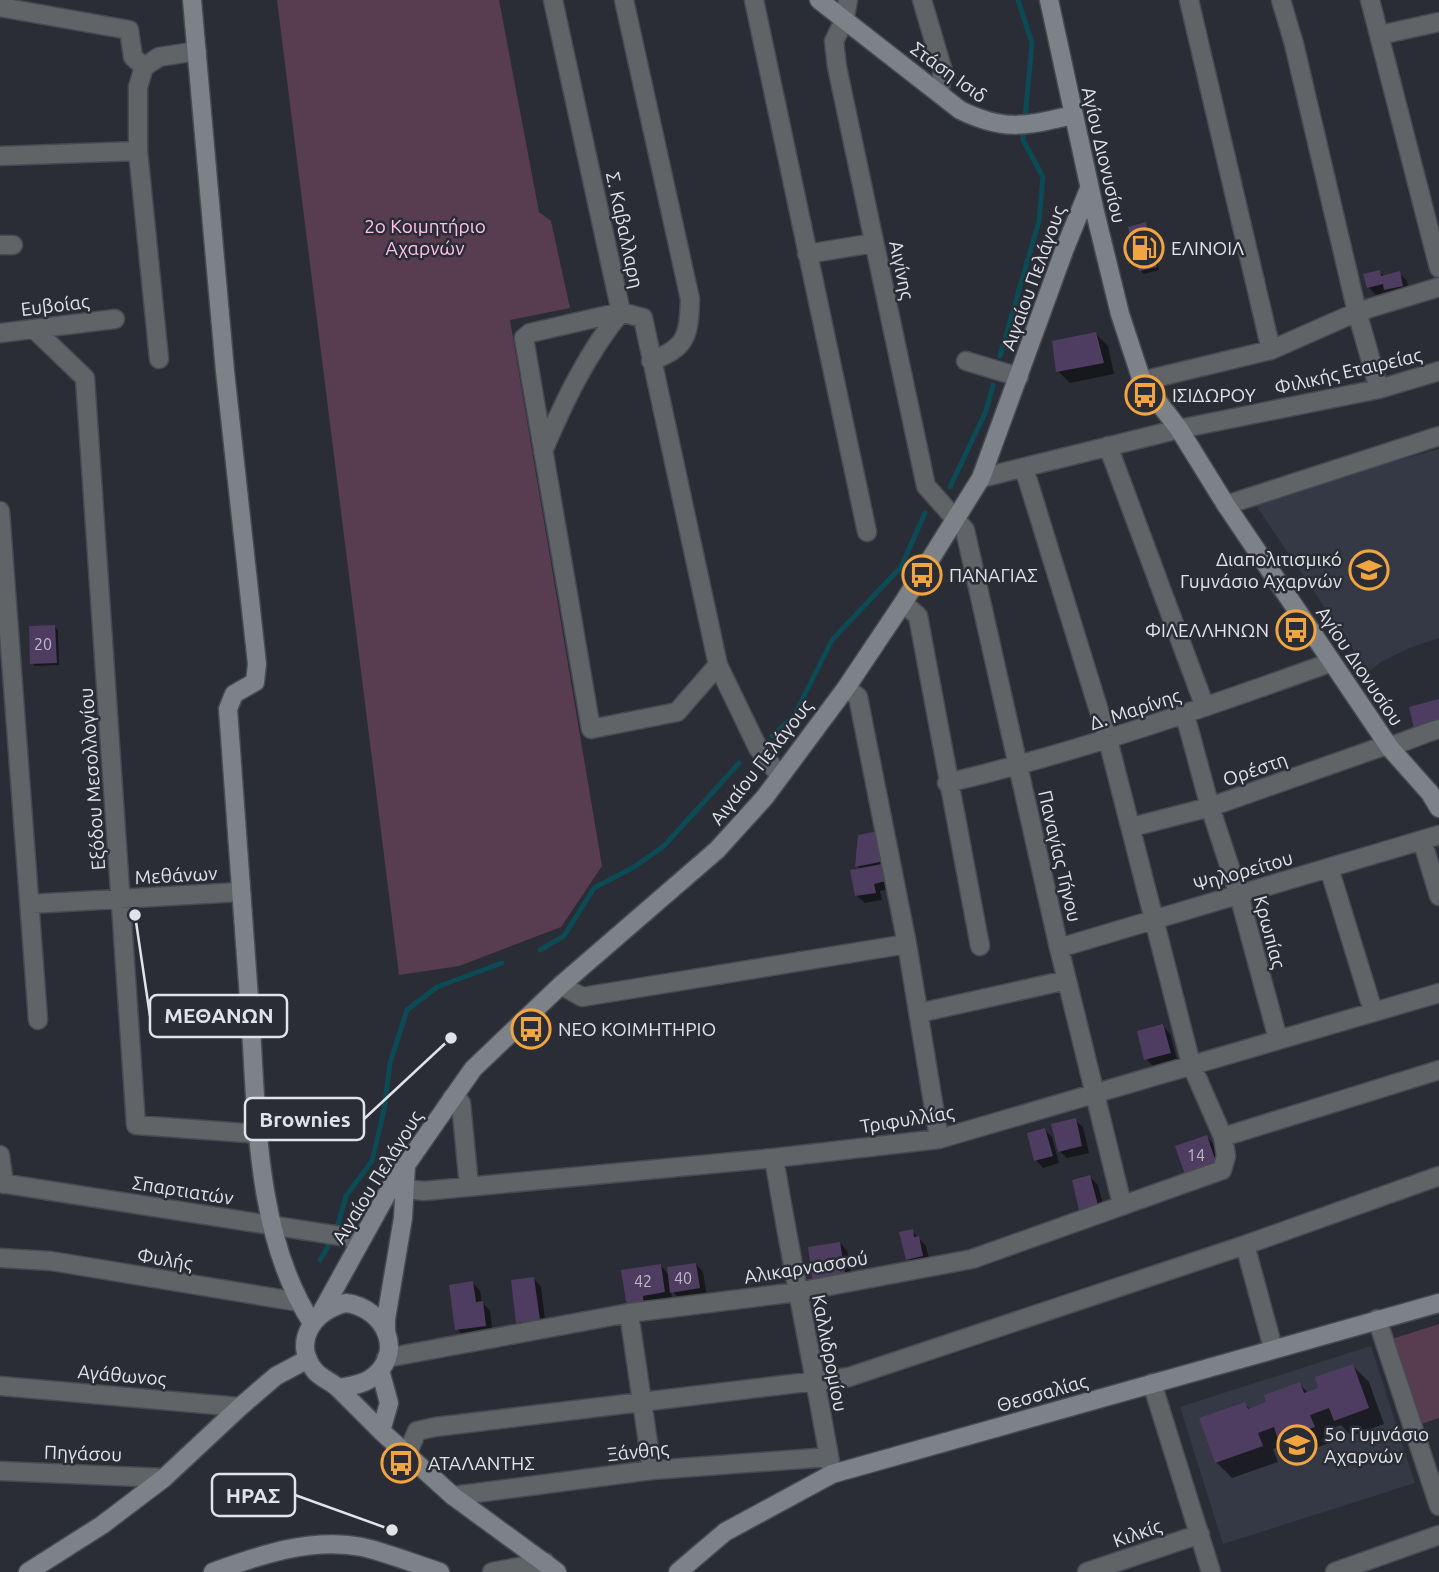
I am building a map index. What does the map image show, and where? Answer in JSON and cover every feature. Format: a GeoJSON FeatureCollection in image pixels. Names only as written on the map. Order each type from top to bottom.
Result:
{"type":"FeatureCollection","features":[{"type":"Feature","properties":{"kind":"street"},"geometry":{"type":"LineString","coordinates":[[192,0],[225,370],[257,664],[255,682],[234,694],[228,709],[259,1134],[271,1225],[299,1302],[316,1318]]}},
{"type":"Feature","properties":{"kind":"street","name":"Σ. Καβαλλαρη"},"geometry":{"type":"LineString","coordinates":[[543,451],[595,347],[621,312],[553,0]]}},
{"type":"Feature","properties":{"kind":"street"},"geometry":{"type":"LineString","coordinates":[[624,0],[690,299],[689,331],[672,354],[652,361]]}},
{"type":"Feature","properties":{"kind":"street"},"geometry":{"type":"LineString","coordinates":[[754,0],[867,532]]}},
{"type":"Feature","properties":{"kind":"street","name":"Στάση Ισιδ"},"geometry":{"type":"LineString","coordinates":[[819,0],[960,110],[984,122],[1009,126],[1073,115]]}},
{"type":"Feature","properties":{"kind":"street","name":"Αιγίνης"},"geometry":{"type":"LineString","coordinates":[[848,0],[844,21],[834,41],[837,67],[926,486],[956,518]]}},
{"type":"Feature","properties":{"kind":"street"},"geometry":{"type":"LineString","coordinates":[[922,0],[943,71],[939,93]]}},
{"type":"Feature","properties":{"kind":"street","name":"Αγίου Διονυσίου"},"geometry":{"type":"LineString","coordinates":[[1049,0],[1089,189],[1120,314],[1142,381],[1179,429],[1226,505],[1390,748],[1436,798]]}},
{"type":"Feature","properties":{"kind":"street"},"geometry":{"type":"LineString","coordinates":[[1189,0],[1271,349]]}},
{"type":"Feature","properties":{"kind":"street"},"geometry":{"type":"LineString","coordinates":[[1281,0],[1294,44],[1357,313],[1379,389]]}},
{"type":"Feature","properties":{"kind":"street"},"geometry":{"type":"LineString","coordinates":[[1370,0],[1439,268]]}},
{"type":"Feature","properties":{"kind":"street"},"geometry":{"type":"LineString","coordinates":[[0,7],[129,30],[133,57],[144,66]]}},
{"type":"Feature","properties":{"kind":"street"},"geometry":{"type":"LineString","coordinates":[[1380,35],[1439,22]]}},
{"type":"Feature","properties":{"kind":"street"},"geometry":{"type":"LineString","coordinates":[[159,359],[138,151],[138,87],[144,66],[159,57],[197,51]]}},
{"type":"Feature","properties":{"kind":"street"},"geometry":{"type":"LineString","coordinates":[[0,156],[138,151]]}},
{"type":"Feature","properties":{"kind":"street","name":"Αιγαίου Πελάγους"},"geometry":{"type":"LineString","coordinates":[[316,1318],[360,1239],[406,1165],[473,1069],[561,985],[717,850],[765,797],[846,688],[981,478],[1089,189]]}},
{"type":"Feature","properties":{"kind":"street"},"geometry":{"type":"LineString","coordinates":[[807,254],[874,243]]}},
{"type":"Feature","properties":{"kind":"street"},"geometry":{"type":"LineString","coordinates":[[1142,381],[1271,349],[1357,313],[1439,287]]}},
{"type":"Feature","properties":{"kind":"street"},"geometry":{"type":"LineString","coordinates":[[718,665],[677,712],[591,729],[524,338],[530,332],[621,312],[643,318],[718,665],[758,748],[780,776]]}},
{"type":"Feature","properties":{"kind":"street","name":"Ευβοίας"},"geometry":{"type":"LineString","coordinates":[[0,333],[115,319]]}},
{"type":"Feature","properties":{"kind":"street","name":"Εξόδου Μεσολλογίου"},"geometry":{"type":"LineString","coordinates":[[34,329],[85,377],[136,1125],[259,1134]]}},
{"type":"Feature","properties":{"kind":"street"},"geometry":{"type":"LineString","coordinates":[[967,362],[1019,377]]}},
{"type":"Feature","properties":{"kind":"street","name":"Φιλικής Εταιρείας"},"geometry":{"type":"LineString","coordinates":[[981,478],[1179,429],[1379,389],[1439,371]]}},
{"type":"Feature","properties":{"kind":"street"},"geometry":{"type":"LineString","coordinates":[[1226,505],[1439,436]]}},
{"type":"Feature","properties":{"kind":"street"},"geometry":{"type":"LineString","coordinates":[[1108,446],[1205,707]]}},
{"type":"Feature","properties":{"kind":"street"},"geometry":{"type":"LineString","coordinates":[[1024,468],[1108,740],[1191,1064],[1223,1137],[1439,1070]]}},
{"type":"Feature","properties":{"kind":"street"},"geometry":{"type":"LineString","coordinates":[[0,511],[38,1020]]}},
{"type":"Feature","properties":{"kind":"street","name":"Παναγίας Τήνου"},"geometry":{"type":"LineString","coordinates":[[956,518],[965,530],[1059,948],[1122,1204]]}},
{"type":"Feature","properties":{"kind":"street"},"geometry":{"type":"LineString","coordinates":[[903,603],[918,616],[979,946]]}},
{"type":"Feature","properties":{"kind":"street","name":"Δ. Μαρίνης"},"geometry":{"type":"LineString","coordinates":[[947,783],[1108,740],[1332,662]]}},
{"type":"Feature","properties":{"kind":"street"},"geometry":{"type":"LineString","coordinates":[[846,688],[858,697],[907,944],[939,1139]]}},
{"type":"Feature","properties":{"kind":"street","name":"Κρωπίας"},"geometry":{"type":"LineString","coordinates":[[1185,715],[1210,807],[1239,895],[1278,1039]]}},
{"type":"Feature","properties":{"kind":"street","name":"Ορέστη"},"geometry":{"type":"LineString","coordinates":[[1132,827],[1210,807],[1381,747],[1390,748],[1409,738],[1439,729]]}},
{"type":"Feature","properties":{"kind":"street"},"geometry":{"type":"LineString","coordinates":[[1431,838],[1439,896]]}},
{"type":"Feature","properties":{"kind":"street","name":"Ψηλορείτου"},"geometry":{"type":"LineString","coordinates":[[1059,948],[1431,838]]}},
{"type":"Feature","properties":{"kind":"street"},"geometry":{"type":"LineString","coordinates":[[1329,869],[1374,1012]]}},
{"type":"Feature","properties":{"kind":"street","name":"Μεθάνων"},"geometry":{"type":"LineString","coordinates":[[30,904],[240,892]]}},
{"type":"Feature","properties":{"kind":"street"},"geometry":{"type":"LineString","coordinates":[[561,985],[582,996],[907,944]]}},
{"type":"Feature","properties":{"kind":"street"},"geometry":{"type":"LineString","coordinates":[[919,1013],[1067,979]]}},
{"type":"Feature","properties":{"kind":"street","name":"Τριφυλλίας"},"geometry":{"type":"LineString","coordinates":[[405,1189],[424,1191],[774,1158],[939,1139],[1439,993]]}},
{"type":"Feature","properties":{"kind":"street"},"geometry":{"type":"LineString","coordinates":[[452,1098],[461,1103],[469,1186]]}},
{"type":"Feature","properties":{"kind":"street","name":"Αλικαρνασσού"},"geometry":{"type":"LineString","coordinates":[[383,1364],[629,1313],[797,1292],[972,1259],[1222,1170],[1226,1156],[1223,1137]]}},
{"type":"Feature","properties":{"kind":"street"},"geometry":{"type":"LineString","coordinates":[[0,1155],[2,1184]]}},
{"type":"Feature","properties":{"kind":"street","name":"Καλλιδρομίου"},"geometry":{"type":"LineString","coordinates":[[774,1158],[830,1465]]}},
{"type":"Feature","properties":{"kind":"street"},"geometry":{"type":"LineString","coordinates":[[381,1431],[389,1403],[383,1364],[388,1345],[386,1319],[403,1218],[406,1165]]}},
{"type":"Feature","properties":{"kind":"street"},"geometry":{"type":"LineString","coordinates":[[407,1455],[417,1432],[642,1401],[849,1377],[1245,1245],[1439,1176]]}},
{"type":"Feature","properties":{"kind":"street","name":"Σπαρτιατών"},"geometry":{"type":"LineString","coordinates":[[2,1184],[360,1239]]}},
{"type":"Feature","properties":{"kind":"street"},"geometry":{"type":"LineString","coordinates":[[1245,1245],[1273,1348]]}},
{"type":"Feature","properties":{"kind":"street","name":"Φυλής"},"geometry":{"type":"LineString","coordinates":[[0,1258],[51,1261],[299,1302]]}},
{"type":"Feature","properties":{"kind":"street"},"geometry":{"type":"LineString","coordinates":[[386,1332],[371,1311],[346,1303],[335,1306],[316,1318],[307,1334],[305,1346],[308,1359],[314,1370],[338,1388],[453,1496],[551,1567]]}},
{"type":"Feature","properties":{"kind":"street","name":"Θεσσαλίας"},"geometry":{"type":"LineString","coordinates":[[678,1572],[725,1532],[830,1465],[1152,1383],[1439,1303]]}},
{"type":"Feature","properties":{"kind":"street"},"geometry":{"type":"LineString","coordinates":[[629,1313],[652,1470]]}},
{"type":"Feature","properties":{"kind":"street"},"geometry":{"type":"LineString","coordinates":[[1377,1319],[1439,1506]]}},
{"type":"Feature","properties":{"kind":"street"},"geometry":{"type":"LineString","coordinates":[[28,1572],[102,1525],[164,1478],[276,1376],[308,1359]]}},
{"type":"Feature","properties":{"kind":"street"},"geometry":{"type":"LineString","coordinates":[[338,1388],[370,1379],[383,1364]]}},
{"type":"Feature","properties":{"kind":"street"},"geometry":{"type":"LineString","coordinates":[[1152,1383],[1211,1572]]}},
{"type":"Feature","properties":{"kind":"street","name":"Αγάθωνος"},"geometry":{"type":"LineString","coordinates":[[0,1386],[240,1406]]}},
{"type":"Feature","properties":{"kind":"street","name":"Ξάνθης"},"geometry":{"type":"LineString","coordinates":[[453,1496],[652,1470],[830,1465]]}},
{"type":"Feature","properties":{"kind":"street","name":"Πηγάσου"},"geometry":{"type":"LineString","coordinates":[[0,1471],[164,1478]]}},
{"type":"Feature","properties":{"kind":"street","name":"Κιλκίς"},"geometry":{"type":"LineString","coordinates":[[1087,1572],[1200,1534]]}},
{"type":"Feature","properties":{"kind":"street"},"geometry":{"type":"LineString","coordinates":[[1335,1572],[1439,1535]]}},
{"type":"Feature","properties":{"kind":"street"},"geometry":{"type":"LineString","coordinates":[[213,1572],[262,1554],[313,1545],[361,1547],[440,1572]]}},
{"type":"Feature","properties":{"kind":"street"},"geometry":{"type":"LineString","coordinates":[[492,1572],[551,1567]]}},
{"type":"Feature","properties":{"kind":"shaded area","name":"Διαπολιτισμικό Γυμνάσιο Αχαρνών"},"geometry":{"type":"Polygon","coordinates":[[[1439,449],[1439,638],[1409,648],[1368,672],[1253,501],[1439,449]]]}},
{"type":"Feature","properties":{"kind":"shaded area","name":"5ο Γυμνάσιο Αχαρνών"},"geometry":{"type":"Polygon","coordinates":[[[1371,1346],[1415,1483],[1223,1544],[1180,1407],[1371,1346]]]}},
{"type":"Feature","properties":{"kind":"green space","name":"2ο Κοιμητήριο Αχαρνών"},"geometry":{"type":"Polygon","coordinates":[[[277,0],[499,0],[539,212],[551,221],[570,308],[510,320],[602,866],[561,927],[459,966],[399,975],[277,0]]]}},
{"type":"Feature","properties":{"kind":"green space"},"geometry":{"type":"Polygon","coordinates":[[[1439,1324],[1439,1418],[1421,1424],[1392,1339],[1439,1324]]]}},
{"type":"Feature","properties":{"kind":"building"},"geometry":{"type":"Polygon","coordinates":[[[1146,222],[1157,267],[1139,271],[1128,227],[1146,222]]]}},
{"type":"Feature","properties":{"kind":"building"},"geometry":{"type":"Polygon","coordinates":[[[1380,270],[1381,276],[1400,271],[1403,286],[1384,290],[1383,284],[1367,288],[1363,274],[1380,270]]]}},
{"type":"Feature","properties":{"kind":"building"},"geometry":{"type":"Polygon","coordinates":[[[1096,332],[1104,363],[1056,372],[1052,341],[1096,332]]]}},
{"type":"Feature","properties":{"kind":"building"},"geometry":{"type":"Polygon","coordinates":[[[55,625],[57,663],[30,664],[29,626],[55,625]]]}},
{"type":"Feature","properties":{"kind":"building"},"geometry":{"type":"Polygon","coordinates":[[[1439,699],[1439,721],[1414,728],[1409,707],[1439,699]]]}},
{"type":"Feature","properties":{"kind":"building"},"geometry":{"type":"Polygon","coordinates":[[[879,831],[885,861],[855,867],[858,835],[879,831]]]}},
{"type":"Feature","properties":{"kind":"building"},"geometry":{"type":"Polygon","coordinates":[[[887,863],[890,880],[874,884],[876,893],[855,896],[850,870],[887,863]]]}},
{"type":"Feature","properties":{"kind":"building"},"geometry":{"type":"Polygon","coordinates":[[[1163,1024],[1171,1053],[1144,1060],[1137,1031],[1163,1024]]]}},
{"type":"Feature","properties":{"kind":"building"},"geometry":{"type":"Polygon","coordinates":[[[1076,1118],[1082,1146],[1058,1152],[1051,1124],[1076,1118]]]}},
{"type":"Feature","properties":{"kind":"building"},"geometry":{"type":"Polygon","coordinates":[[[1045,1128],[1053,1156],[1034,1161],[1027,1133],[1045,1128]]]}},
{"type":"Feature","properties":{"kind":"building"},"geometry":{"type":"Polygon","coordinates":[[[1207,1135],[1217,1165],[1185,1175],[1175,1146],[1207,1135]]]}},
{"type":"Feature","properties":{"kind":"building"},"geometry":{"type":"Polygon","coordinates":[[[1090,1175],[1099,1209],[1080,1214],[1072,1180],[1090,1175]]]}},
{"type":"Feature","properties":{"kind":"building"},"geometry":{"type":"Polygon","coordinates":[[[913,1229],[914,1237],[919,1236],[923,1256],[906,1260],[899,1232],[913,1229]]]}},
{"type":"Feature","properties":{"kind":"building"},"geometry":{"type":"Polygon","coordinates":[[[840,1242],[846,1279],[813,1284],[808,1247],[840,1242]]]}},
{"type":"Feature","properties":{"kind":"building"},"geometry":{"type":"Polygon","coordinates":[[[696,1263],[700,1288],[670,1293],[667,1267],[696,1263]]]}},
{"type":"Feature","properties":{"kind":"building"},"geometry":{"type":"Polygon","coordinates":[[[661,1264],[665,1292],[643,1296],[644,1305],[627,1307],[621,1270],[661,1264]]]}},
{"type":"Feature","properties":{"kind":"building"},"geometry":{"type":"Polygon","coordinates":[[[534,1277],[540,1320],[516,1323],[511,1280],[534,1277]]]}},
{"type":"Feature","properties":{"kind":"building"},"geometry":{"type":"Polygon","coordinates":[[[473,1281],[476,1302],[483,1301],[486,1326],[455,1330],[449,1285],[473,1281]]]}},
{"type":"Feature","properties":{"kind":"building"},"geometry":{"type":"Polygon","coordinates":[[[1353,1364],[1369,1408],[1334,1421],[1329,1408],[1310,1415],[1315,1427],[1278,1440],[1274,1427],[1258,1433],[1263,1446],[1215,1463],[1199,1418],[1245,1402],[1248,1409],[1266,1402],[1264,1395],[1300,1382],[1304,1393],[1318,1388],[1315,1377],[1353,1364]]]}},
{"type":"Feature","properties":{"kind":"waterway"},"geometry":{"type":"LineString","coordinates":[[1000,356],[1039,221],[1043,177],[1023,140],[1032,43],[1018,0]]}},
{"type":"Feature","properties":{"kind":"waterway"},"geometry":{"type":"LineString","coordinates":[[950,487],[986,411],[993,385]]}},
{"type":"Feature","properties":{"kind":"waterway"},"geometry":{"type":"LineString","coordinates":[[772,736],[794,716],[832,640],[901,567],[925,513]]}},
{"type":"Feature","properties":{"kind":"waterway"},"geometry":{"type":"LineString","coordinates":[[540,950],[564,936],[594,888],[634,867],[664,846],[739,763]]}},
{"type":"Feature","properties":{"kind":"waterway"},"geometry":{"type":"LineString","coordinates":[[320,1260],[335,1235],[346,1196],[372,1161],[384,1110],[390,1063],[407,1010],[437,987],[502,963]]}},
{"type":"Feature","properties":{"kind":"place","name":"ΕΛΙΝΟΙΛ"},"geometry":{"type":"Point","coordinates":[1144,248]}},
{"type":"Feature","properties":{"kind":"place","name":"ΙΣΙΔΩΡΟΥ"},"geometry":{"type":"Point","coordinates":[1145,395]}},
{"type":"Feature","properties":{"kind":"place","name":"Διαπολιτισμικό Γυμνάσιο Αχαρνών"},"geometry":{"type":"Point","coordinates":[1369,570]}},
{"type":"Feature","properties":{"kind":"place","name":"ΠΑΝΑΓΙΑΣ"},"geometry":{"type":"Point","coordinates":[922,575]}},
{"type":"Feature","properties":{"kind":"place","name":"ΦΙΛΕΛΛΗΝΩΝ"},"geometry":{"type":"Point","coordinates":[1296,630]}},
{"type":"Feature","properties":{"kind":"place","name":"ΜΕΘΑΝΩΝ"},"geometry":{"type":"Point","coordinates":[135,915]}},
{"type":"Feature","properties":{"kind":"place","name":"ΝΕΟ ΚΟΙΜΗΤΗΡΙΟ"},"geometry":{"type":"Point","coordinates":[531,1029]}},
{"type":"Feature","properties":{"kind":"place","name":"Brownies"},"geometry":{"type":"Point","coordinates":[451,1038]}},
{"type":"Feature","properties":{"kind":"place","name":"5ο Γυμνάσιο Αχαρνών"},"geometry":{"type":"Point","coordinates":[1297,1445]}},
{"type":"Feature","properties":{"kind":"place","name":"ΑΤΑΛΑΝΤΗΣ"},"geometry":{"type":"Point","coordinates":[401,1463]}},
{"type":"Feature","properties":{"kind":"place","name":"ΗΡΑΣ"},"geometry":{"type":"Point","coordinates":[392,1530]}}]}
